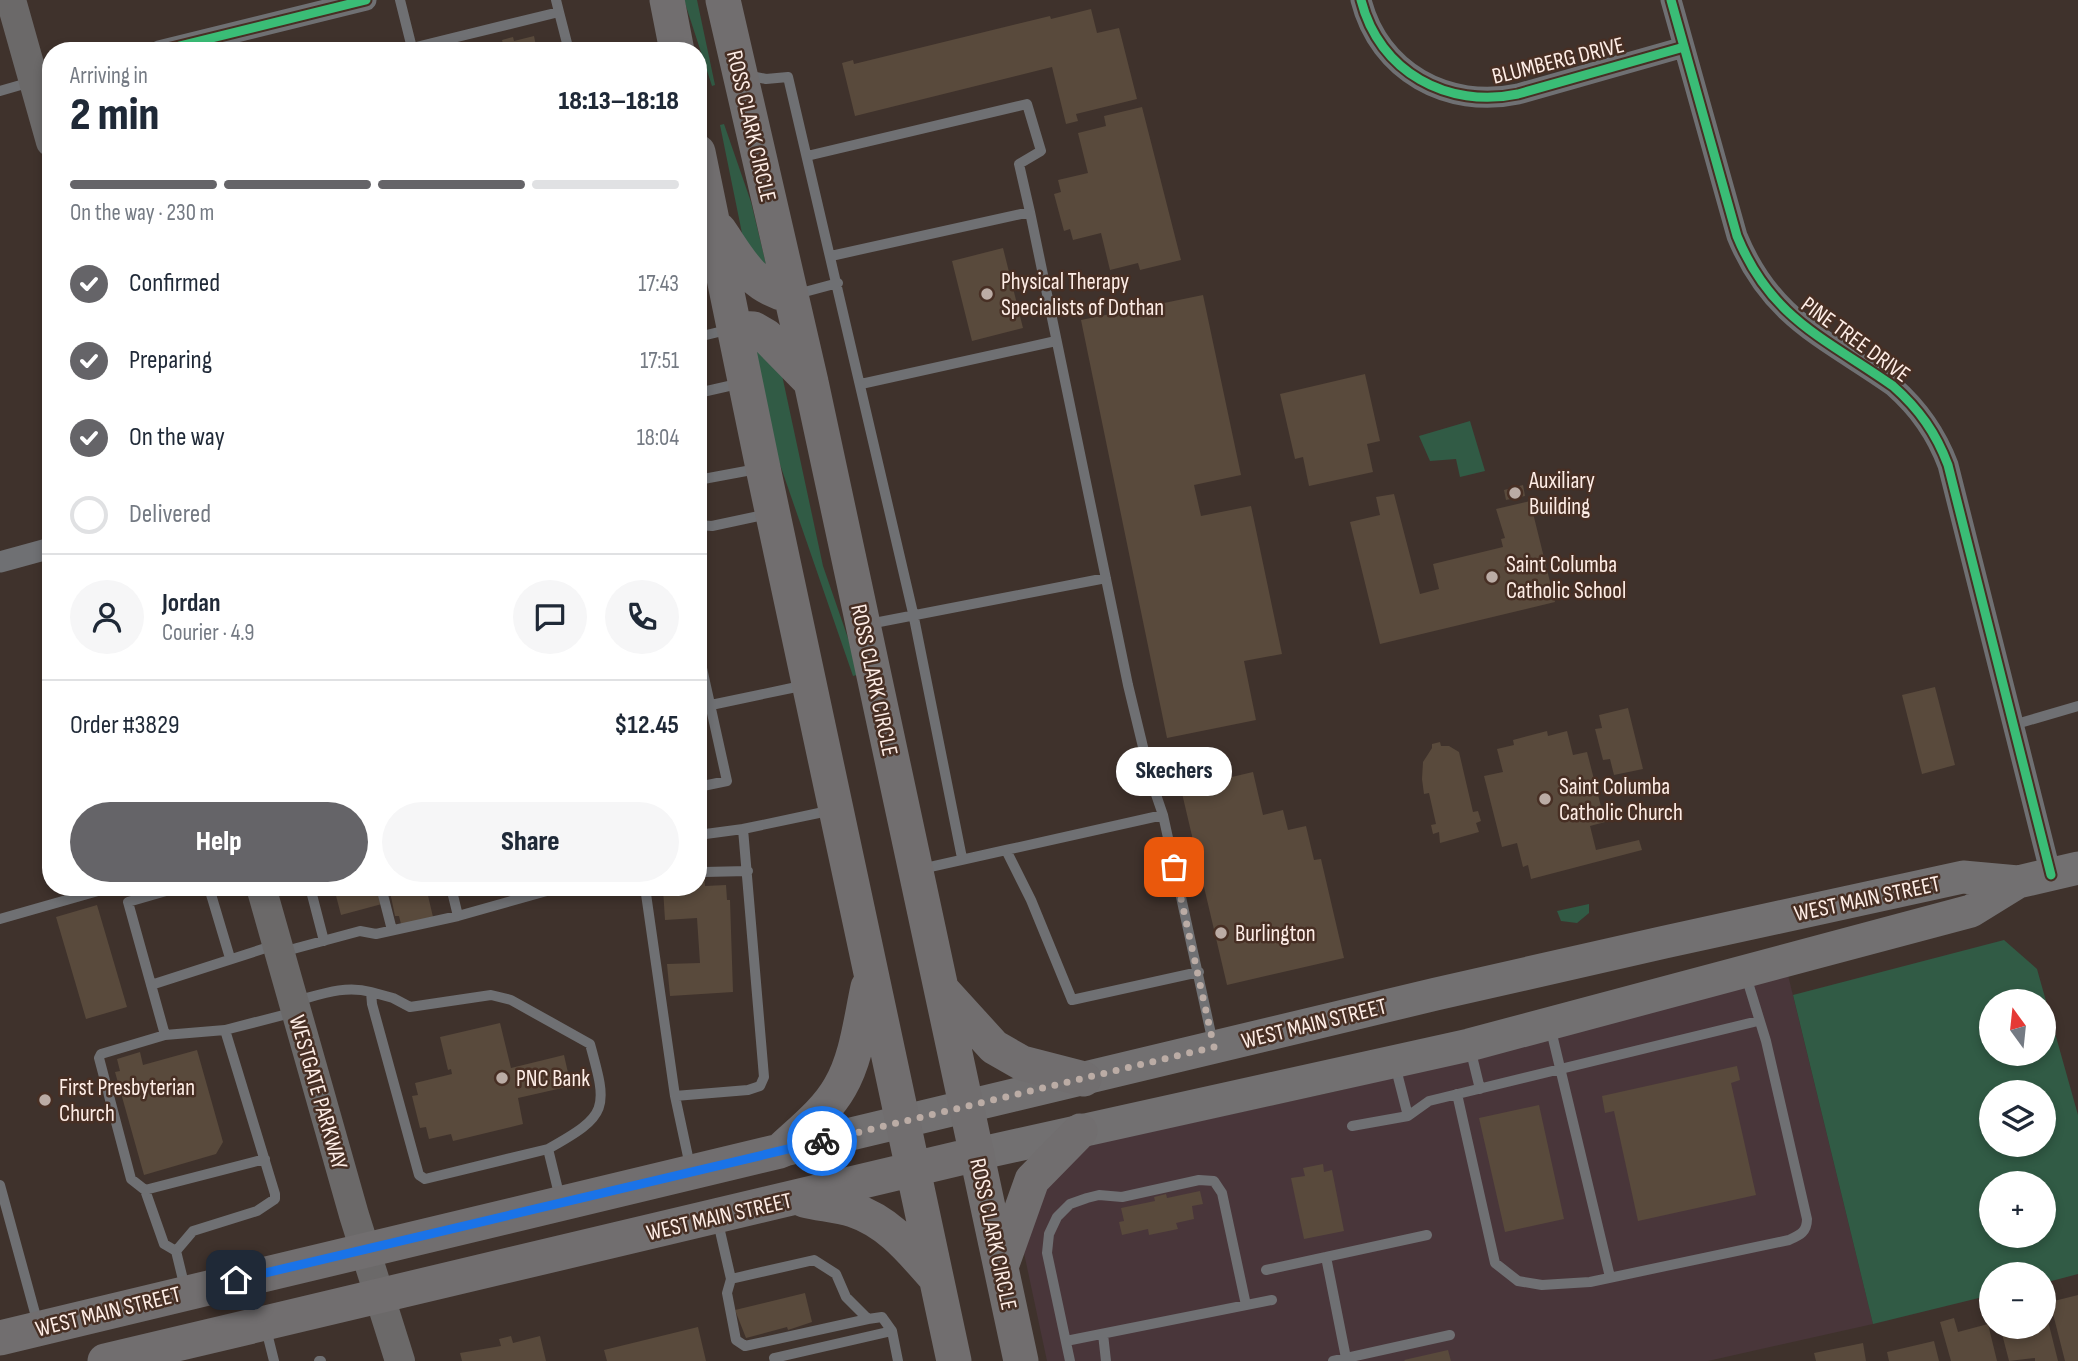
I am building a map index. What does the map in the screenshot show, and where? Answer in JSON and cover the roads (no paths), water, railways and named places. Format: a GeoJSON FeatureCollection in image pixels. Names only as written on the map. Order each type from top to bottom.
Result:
{"type":"FeatureCollection","features":[{"type":"Feature","properties":{"kind":"highway"},"geometry":{"type":"LineString","coordinates":[[667,0],[675,42]]}},
{"type":"Feature","properties":{"kind":"highway","name":"ROSS CLARK CIRCLE"},"geometry":{"type":"LineString","coordinates":[[723,0],[811,382],[1021,1361]]}},
{"type":"Feature","properties":{"kind":"highway"},"geometry":{"type":"LineString","coordinates":[[707,194],[870,976],[954,1361]]}},
{"type":"Feature","properties":{"kind":"highway"},"geometry":{"type":"LineString","coordinates":[[712,218],[755,280],[771,291],[791,296]]}},
{"type":"Feature","properties":{"kind":"highway"},"geometry":{"type":"LineString","coordinates":[[734,328],[754,329],[766,336],[811,382]]}},
{"type":"Feature","properties":{"kind":"highway"},"geometry":{"type":"LineString","coordinates":[[780,1151],[823,1110],[840,1087],[850,1064],[870,976]]}},
{"type":"Feature","properties":{"kind":"highway"},"geometry":{"type":"LineString","coordinates":[[941,989],[994,1047],[1022,1063],[1084,1079]]}},
{"type":"Feature","properties":{"kind":"highway"},"geometry":{"type":"LineString","coordinates":[[1001,1267],[1032,1180],[1080,1131]]}},
{"type":"Feature","properties":{"kind":"highway","name":"WEST MAIN STREET"},"geometry":{"type":"LineString","coordinates":[[0,1338],[780,1151]]}},
{"type":"Feature","properties":{"kind":"highway","name":"WEST MAIN STREET"},"geometry":{"type":"LineString","coordinates":[[106,1361],[977,1154]]}},
{"type":"Feature","properties":{"kind":"highway"},"geometry":{"type":"LineString","coordinates":[[793,1198],[854,1210],[886,1226],[904,1241],[936,1279]]}},
{"type":"Feature","properties":{"kind":"main road"},"geometry":{"type":"LineString","coordinates":[[11,0],[42,79]]}},
{"type":"Feature","properties":{"kind":"main road","name":"WEST MAIN STREET"},"geometry":{"type":"LineString","coordinates":[[977,1154],[1395,1063],[1550,1024],[1971,911],[2018,882],[2064,871]]}},
{"type":"Feature","properties":{"kind":"main road","name":"WEST MAIN STREET"},"geometry":{"type":"LineString","coordinates":[[780,1151],[1436,993],[1963,877],[2018,882]]}},
{"type":"Feature","properties":{"kind":"main road","name":"WESTGATE PARKWAY"},"geometry":{"type":"LineString","coordinates":[[267,896],[278,948],[400,1361]]}},
{"type":"Feature","properties":{"kind":"street","name":"BLUMBERG DRIVE"},"geometry":{"type":"LineString","coordinates":[[1361,0],[1376,37],[1396,63],[1423,82],[1453,94],[1469,97],[1518,94],[1684,47]]}},
{"type":"Feature","properties":{"kind":"street","name":"PINE TREE DRIVE"},"geometry":{"type":"LineString","coordinates":[[1671,0],[1737,236],[1760,281],[1787,314],[1908,399],[1921,414],[1941,447],[1948,465],[2013,725],[2064,871]]}},
{"type":"Feature","properties":{"kind":"street"},"geometry":{"type":"LineString","coordinates":[[194,42],[352,2]]}},
{"type":"Feature","properties":{"kind":"street"},"geometry":{"type":"LineString","coordinates":[[0,562],[42,550]]}},
{"type":"Feature","properties":{"kind":"lane"},"geometry":{"type":"LineString","coordinates":[[400,0],[410,42]]}},
{"type":"Feature","properties":{"kind":"lane"},"geometry":{"type":"LineString","coordinates":[[556,0],[567,42]]}},
{"type":"Feature","properties":{"kind":"lane"},"geometry":{"type":"LineString","coordinates":[[449,42],[559,12]]}},
{"type":"Feature","properties":{"kind":"lane"},"geometry":{"type":"LineString","coordinates":[[739,74],[766,79],[788,77],[913,613],[962,858]]}},
{"type":"Feature","properties":{"kind":"lane"},"geometry":{"type":"LineString","coordinates":[[0,90],[42,79]]}},
{"type":"Feature","properties":{"kind":"lane"},"geometry":{"type":"LineString","coordinates":[[807,156],[1027,104],[1041,150],[1019,164],[1128,685],[1151,780],[1163,815],[1214,1047]]}},
{"type":"Feature","properties":{"kind":"lane"},"geometry":{"type":"LineString","coordinates":[[831,256],[1030,212]]}},
{"type":"Feature","properties":{"kind":"lane"},"geometry":{"type":"LineString","coordinates":[[791,296],[838,283]]}},
{"type":"Feature","properties":{"kind":"lane"},"geometry":{"type":"LineString","coordinates":[[707,335],[734,328]]}},
{"type":"Feature","properties":{"kind":"lane"},"geometry":{"type":"LineString","coordinates":[[861,384],[1056,341]]}},
{"type":"Feature","properties":{"kind":"lane"},"geometry":{"type":"LineString","coordinates":[[707,391],[745,382]]}},
{"type":"Feature","properties":{"kind":"lane"},"geometry":{"type":"LineString","coordinates":[[707,478],[763,468]]}},
{"type":"Feature","properties":{"kind":"lane"},"geometry":{"type":"LineString","coordinates":[[707,526],[772,513]]}},
{"type":"Feature","properties":{"kind":"lane"},"geometry":{"type":"LineString","coordinates":[[863,625],[913,613],[1106,578]]}},
{"type":"Feature","properties":{"kind":"lane"},"geometry":{"type":"LineString","coordinates":[[711,705],[809,684]]}},
{"type":"Feature","properties":{"kind":"lane"},"geometry":{"type":"LineString","coordinates":[[707,689],[727,781],[707,786]]}},
{"type":"Feature","properties":{"kind":"lane"},"geometry":{"type":"LineString","coordinates":[[2013,725],[2078,706]]}},
{"type":"Feature","properties":{"kind":"lane"},"geometry":{"type":"LineString","coordinates":[[707,834],[743,829],[835,809]]}},
{"type":"Feature","properties":{"kind":"lane"},"geometry":{"type":"LineString","coordinates":[[915,870],[1163,815]]}},
{"type":"Feature","properties":{"kind":"lane"},"geometry":{"type":"LineString","coordinates":[[675,1096],[748,1090],[760,1086],[764,1077],[743,829]]}},
{"type":"Feature","properties":{"kind":"lane"},"geometry":{"type":"LineString","coordinates":[[1006,850],[1031,900],[1072,1000],[1199,972]]}},
{"type":"Feature","properties":{"kind":"lane"},"geometry":{"type":"LineString","coordinates":[[707,872],[748,870]]}},
{"type":"Feature","properties":{"kind":"lane"},"geometry":{"type":"LineString","coordinates":[[0,919],[80,896]]}},
{"type":"Feature","properties":{"kind":"lane"},"geometry":{"type":"LineString","coordinates":[[149,896],[128,902],[165,1035]]}},
{"type":"Feature","properties":{"kind":"lane"},"geometry":{"type":"LineString","coordinates":[[211,896],[230,958]]}},
{"type":"Feature","properties":{"kind":"lane"},"geometry":{"type":"LineString","coordinates":[[312,896],[324,941]]}},
{"type":"Feature","properties":{"kind":"lane"},"geometry":{"type":"LineString","coordinates":[[383,896],[392,930]]}},
{"type":"Feature","properties":{"kind":"lane"},"geometry":{"type":"LineString","coordinates":[[452,896],[458,916]]}},
{"type":"Feature","properties":{"kind":"lane"},"geometry":{"type":"LineString","coordinates":[[151,985],[201,971],[230,958],[324,941],[360,931],[376,934],[458,916],[529,896]]}},
{"type":"Feature","properties":{"kind":"lane"},"geometry":{"type":"LineString","coordinates":[[646,896],[675,1096],[691,1172]]}},
{"type":"Feature","properties":{"kind":"lane"},"geometry":{"type":"LineString","coordinates":[[1457,1094],[1495,1262],[1518,1281],[1542,1285],[1610,1278],[1790,1240],[1802,1234],[1807,1227],[1766,1041],[1745,972]]}},
{"type":"Feature","properties":{"kind":"lane"},"geometry":{"type":"LineString","coordinates":[[186,1292],[176,1251],[164,1244],[145,1190],[131,1179],[101,1054],[165,1035],[225,1031],[342,989],[357,988],[393,998],[410,1007],[491,995],[511,1000],[590,1044],[602,1086],[603,1102],[595,1115],[576,1133],[548,1149],[425,1179],[419,1175],[371,992]]}},
{"type":"Feature","properties":{"kind":"lane"},"geometry":{"type":"LineString","coordinates":[[1352,1126],[1408,1116],[1429,1101],[1758,1021]]}},
{"type":"Feature","properties":{"kind":"lane"},"geometry":{"type":"LineString","coordinates":[[1550,1024],[1610,1278]]}},
{"type":"Feature","properties":{"kind":"lane"},"geometry":{"type":"LineString","coordinates":[[176,1251],[193,1231],[271,1204],[275,1194],[225,1031]]}},
{"type":"Feature","properties":{"kind":"lane"},"geometry":{"type":"LineString","coordinates":[[1469,1045],[1480,1088]]}},
{"type":"Feature","properties":{"kind":"lane"},"geometry":{"type":"LineString","coordinates":[[1395,1063],[1408,1116]]}},
{"type":"Feature","properties":{"kind":"lane"},"geometry":{"type":"LineString","coordinates":[[548,1149],[561,1203]]}},
{"type":"Feature","properties":{"kind":"lane"},"geometry":{"type":"LineString","coordinates":[[145,1190],[265,1158]]}},
{"type":"Feature","properties":{"kind":"lane"},"geometry":{"type":"LineString","coordinates":[[1070,1361],[1047,1253],[1049,1234],[1063,1210],[1079,1200],[1099,1195],[1122,1197],[1199,1180],[1214,1181],[1222,1193],[1246,1305]]}},
{"type":"Feature","properties":{"kind":"lane"},"geometry":{"type":"LineString","coordinates":[[0,1189],[39,1328]]}},
{"type":"Feature","properties":{"kind":"lane"},"geometry":{"type":"LineString","coordinates":[[717,1216],[731,1279],[727,1293],[736,1340],[745,1346],[882,1317],[892,1331],[898,1361]]}},
{"type":"Feature","properties":{"kind":"lane"},"geometry":{"type":"LineString","coordinates":[[1266,1270],[1427,1235]]}},
{"type":"Feature","properties":{"kind":"lane"},"geometry":{"type":"LineString","coordinates":[[1326,1257],[1346,1358]]}},
{"type":"Feature","properties":{"kind":"lane"},"geometry":{"type":"LineString","coordinates":[[731,1279],[814,1260],[836,1274],[846,1297],[868,1319]]}},
{"type":"Feature","properties":{"kind":"lane"},"geometry":{"type":"LineString","coordinates":[[1066,1341],[1272,1300]]}},
{"type":"Feature","properties":{"kind":"lane"},"geometry":{"type":"LineString","coordinates":[[264,1323],[274,1361]]}},
{"type":"Feature","properties":{"kind":"lane"},"geometry":{"type":"LineString","coordinates":[[775,1361],[774,1358],[892,1331]]}},
{"type":"Feature","properties":{"kind":"lane"},"geometry":{"type":"LineString","coordinates":[[1103,1334],[1106,1361]]}},
{"type":"Feature","properties":{"kind":"lane"},"geometry":{"type":"LineString","coordinates":[[1333,1361],[1450,1335]]}},
{"type":"Feature","properties":{"kind":"place","name":"Physical Therapy Specialists of Dothan"},"geometry":{"type":"Point","coordinates":[987,294]}},
{"type":"Feature","properties":{"kind":"place","name":"Auxiliary Building"},"geometry":{"type":"Point","coordinates":[1515,493]}},
{"type":"Feature","properties":{"kind":"place","name":"Saint Columba Catholic School"},"geometry":{"type":"Point","coordinates":[1492,577]}},
{"type":"Feature","properties":{"kind":"place","name":"Saint Columba Catholic Church"},"geometry":{"type":"Point","coordinates":[1545,799]}},
{"type":"Feature","properties":{"kind":"place","name":"Skechers"},"geometry":{"type":"Point","coordinates":[1174,867]}},
{"type":"Feature","properties":{"kind":"place","name":"Burlington"},"geometry":{"type":"Point","coordinates":[1221,933]}},
{"type":"Feature","properties":{"kind":"place","name":"PNC Bank"},"geometry":{"type":"Point","coordinates":[502,1078]}},
{"type":"Feature","properties":{"kind":"place","name":"First Presbyterian Church"},"geometry":{"type":"Point","coordinates":[45,1100]}}]}
